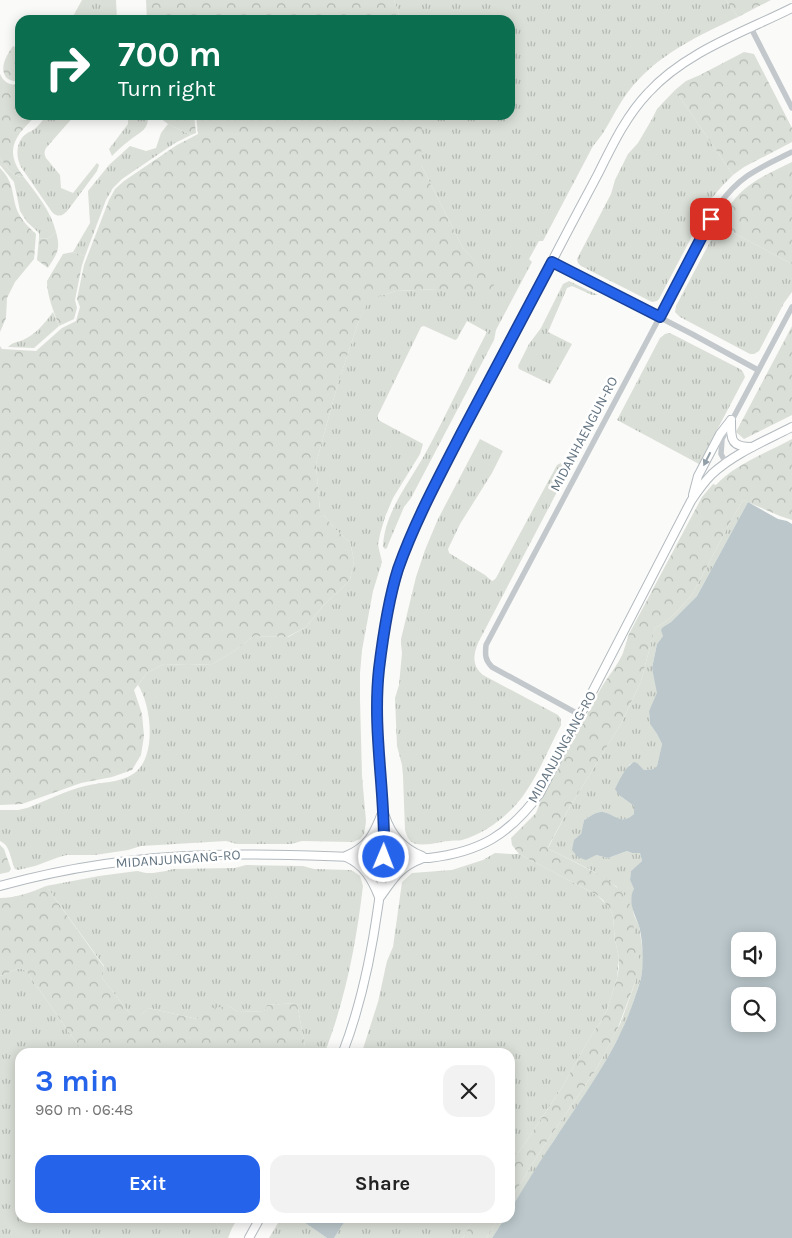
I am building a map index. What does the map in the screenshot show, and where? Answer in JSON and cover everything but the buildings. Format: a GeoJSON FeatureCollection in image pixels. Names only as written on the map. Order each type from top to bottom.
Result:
{"type":"FeatureCollection","features":[{"type":"Feature","properties":{"kind":"street"},"geometry":{"type":"LineString","coordinates":[[344,1048],[363,990],[373,943],[384,857],[378,708],[379,671],[384,634],[398,571],[422,510],[622,129],[640,102],[659,81],[689,59],[792,8]]}},
{"type":"Feature","properties":{"kind":"street"},"geometry":{"type":"LineString","coordinates":[[751,28],[792,108]]}},
{"type":"Feature","properties":{"kind":"street","name":"MIDANHAENGUN-RO"},"geometry":{"type":"LineString","coordinates":[[580,715],[492,667],[487,662],[485,655],[486,646],[711,219],[727,193],[739,181],[753,172],[792,152]]}},
{"type":"Feature","properties":{"kind":"street"},"geometry":{"type":"LineString","coordinates":[[552,262],[758,370]]}},
{"type":"Feature","properties":{"kind":"street"},"geometry":{"type":"LineString","coordinates":[[726,463],[721,454],[722,439],[792,307]]}},
{"type":"Feature","properties":{"kind":"street"},"geometry":{"type":"LineString","coordinates":[[731,420],[731,436],[734,442],[738,446],[752,447]]}},
{"type":"Feature","properties":{"kind":"street"},"geometry":{"type":"LineString","coordinates":[[691,501],[698,476],[720,434],[731,420]]}},
{"type":"Feature","properties":{"kind":"street","name":"MIDANJUNGANG-RO"},"geometry":{"type":"LineString","coordinates":[[0,886],[72,870],[166,857],[230,854],[426,858],[450,855],[486,843],[516,821],[540,793],[700,487],[726,463],[752,447],[792,427]]}},
{"type":"Feature","properties":{"kind":"street"},"geometry":{"type":"LineString","coordinates":[[344,856],[359,849],[370,840],[383,810]]}},
{"type":"Feature","properties":{"kind":"street"},"geometry":{"type":"LineString","coordinates":[[383,810],[387,822],[405,848],[426,858]]}},
{"type":"Feature","properties":{"kind":"street"},"geometry":{"type":"LineString","coordinates":[[344,856],[363,868],[373,882],[380,897]]}},
{"type":"Feature","properties":{"kind":"street"},"geometry":{"type":"LineString","coordinates":[[380,897],[403,868],[426,858]]}},
{"type":"Feature","properties":{"kind":"street"},"geometry":{"type":"LineString","coordinates":[[249,1238],[257,1223]]}},
{"type":"Feature","properties":{"kind":"green space"},"geometry":{"type":"Polygon","coordinates":[[[82,0],[116,0],[117,15],[74,15],[82,0]]]}},
{"type":"Feature","properties":{"kind":"green space"},"geometry":{"type":"Polygon","coordinates":[[[146,0],[394,0],[399,15],[147,15],[146,0]]]}},
{"type":"Feature","properties":{"kind":"green space"},"geometry":{"type":"Polygon","coordinates":[[[394,0],[726,0],[738,17],[693,39],[665,57],[639,79],[623,99],[603,134],[593,146],[543,241],[539,241],[529,259],[532,262],[496,330],[494,340],[411,498],[404,507],[385,549],[383,547],[384,534],[398,499],[433,439],[487,332],[467,321],[455,340],[424,326],[421,327],[378,415],[380,421],[423,444],[420,454],[393,498],[385,517],[378,545],[382,562],[373,591],[362,650],[360,673],[362,776],[366,821],[364,834],[360,839],[353,842],[302,841],[291,844],[237,844],[226,841],[141,846],[95,855],[67,855],[35,866],[15,869],[8,849],[0,841],[0,810],[27,808],[78,788],[128,777],[141,767],[146,757],[150,732],[149,718],[143,694],[138,685],[147,673],[164,664],[213,664],[254,636],[288,637],[306,627],[322,607],[350,580],[354,560],[350,542],[336,530],[320,511],[316,464],[336,390],[358,323],[367,303],[396,291],[437,289],[492,280],[463,248],[421,165],[421,120],[515,120],[515,15],[399,15],[394,0]]]}},
{"type":"Feature","properties":{"kind":"green space"},"geometry":{"type":"Polygon","coordinates":[[[726,0],[771,0],[738,17],[726,0]]]}},
{"type":"Feature","properties":{"kind":"green space"},"geometry":{"type":"Polygon","coordinates":[[[13,46],[15,47],[15,81],[5,76],[3,69],[13,46]]]}},
{"type":"Feature","properties":{"kind":"green space"},"geometry":{"type":"Polygon","coordinates":[[[744,52],[754,54],[792,128],[792,142],[744,167],[733,175],[675,90],[686,81],[744,52]]]}},
{"type":"Feature","properties":{"kind":"green space"},"geometry":{"type":"Polygon","coordinates":[[[0,74],[8,83],[15,85],[15,120],[32,120],[18,136],[13,150],[17,166],[23,176],[15,175],[0,157],[0,74]]]}},
{"type":"Feature","properties":{"kind":"green space"},"geometry":{"type":"Polygon","coordinates":[[[675,90],[733,175],[712,198],[659,299],[652,302],[581,266],[577,259],[611,194],[615,180],[628,154],[638,143],[657,109],[675,90]]]}},
{"type":"Feature","properties":{"kind":"green space"},"geometry":{"type":"Polygon","coordinates":[[[71,120],[46,148],[45,152],[46,158],[60,175],[61,188],[73,193],[97,163],[99,165],[97,171],[68,210],[60,216],[52,212],[21,167],[17,152],[21,139],[42,121],[71,120]]]}},
{"type":"Feature","properties":{"kind":"green space"},"geometry":{"type":"Polygon","coordinates":[[[128,120],[148,120],[143,130],[112,156],[109,149],[128,124],[128,120]]]}},
{"type":"Feature","properties":{"kind":"green space"},"geometry":{"type":"Polygon","coordinates":[[[163,120],[195,120],[196,133],[191,135],[163,120]]]}},
{"type":"Feature","properties":{"kind":"green space"},"geometry":{"type":"Polygon","coordinates":[[[197,120],[422,120],[421,165],[463,248],[493,280],[494,287],[489,291],[437,289],[396,291],[380,296],[367,304],[358,323],[336,390],[316,464],[320,511],[336,530],[350,542],[354,560],[350,580],[322,607],[306,627],[287,637],[254,636],[213,664],[164,664],[147,673],[134,690],[142,714],[144,736],[141,755],[132,770],[112,777],[81,783],[22,804],[0,805],[0,346],[2,349],[36,351],[62,328],[76,321],[80,307],[77,299],[84,265],[115,189],[177,145],[198,134],[197,120]]]}},
{"type":"Feature","properties":{"kind":"green space"},"geometry":{"type":"Polygon","coordinates":[[[168,124],[191,135],[175,143],[122,179],[113,188],[106,200],[85,256],[73,252],[90,223],[88,191],[109,165],[130,146],[146,151],[156,148],[161,133],[168,124]]]}},
{"type":"Feature","properties":{"kind":"green space"},"geometry":{"type":"Polygon","coordinates":[[[0,157],[6,167],[12,172],[18,176],[23,176],[42,202],[54,224],[56,232],[51,237],[47,239],[39,238],[39,233],[27,222],[20,211],[14,182],[0,165],[0,157]]]}},
{"type":"Feature","properties":{"kind":"green space"},"geometry":{"type":"Polygon","coordinates":[[[792,162],[792,264],[719,225],[740,193],[758,179],[792,162]]]}},
{"type":"Feature","properties":{"kind":"green space"},"geometry":{"type":"Polygon","coordinates":[[[0,168],[9,180],[20,216],[36,234],[34,259],[15,282],[7,298],[6,318],[0,332],[0,168]]]}},
{"type":"Feature","properties":{"kind":"green space"},"geometry":{"type":"Polygon","coordinates":[[[719,225],[792,264],[792,292],[784,303],[759,351],[754,354],[750,354],[680,317],[675,312],[676,306],[719,225]]]}},
{"type":"Feature","properties":{"kind":"green space"},"geometry":{"type":"Polygon","coordinates":[[[56,232],[57,251],[48,268],[37,260],[39,238],[49,238],[56,232]]]}},
{"type":"Feature","properties":{"kind":"green space"},"geometry":{"type":"Polygon","coordinates":[[[73,252],[85,256],[75,300],[77,308],[74,319],[59,326],[49,298],[47,281],[63,254],[73,252]]]}},
{"type":"Feature","properties":{"kind":"green space"},"geometry":{"type":"Polygon","coordinates":[[[569,281],[598,295],[592,295],[572,286],[567,288],[548,332],[572,344],[550,384],[519,369],[518,366],[529,344],[541,328],[563,284],[569,281]]]}},
{"type":"Feature","properties":{"kind":"green space"},"geometry":{"type":"Polygon","coordinates":[[[53,312],[59,326],[34,348],[8,347],[32,335],[53,312]]]}},
{"type":"Feature","properties":{"kind":"green space"},"geometry":{"type":"Polygon","coordinates":[[[792,326],[792,415],[744,439],[736,432],[792,326]]]}},
{"type":"Feature","properties":{"kind":"green space"},"geometry":{"type":"Polygon","coordinates":[[[670,333],[740,369],[745,377],[699,464],[617,420],[660,338],[670,333]]]}},
{"type":"Feature","properties":{"kind":"green space"},"geometry":{"type":"Polygon","coordinates":[[[480,439],[503,451],[492,473],[460,524],[448,549],[449,553],[492,581],[496,578],[557,465],[561,463],[570,467],[478,643],[474,656],[479,672],[558,715],[561,719],[561,725],[528,788],[504,817],[479,833],[462,840],[418,844],[411,842],[405,830],[402,765],[397,746],[395,698],[399,685],[402,653],[401,639],[416,577],[425,550],[438,519],[480,439]]]}},
{"type":"Feature","properties":{"kind":"green space"},"geometry":{"type":"Polygon","coordinates":[[[792,439],[792,520],[743,500],[693,593],[676,613],[655,628],[641,681],[622,722],[568,810],[548,847],[604,877],[621,891],[629,901],[639,958],[636,980],[617,1030],[597,1068],[515,1192],[515,1156],[561,1089],[607,1010],[617,978],[619,958],[613,917],[603,900],[597,895],[519,854],[512,845],[511,838],[536,813],[541,800],[600,690],[621,658],[629,634],[702,497],[713,484],[716,485],[732,471],[792,439]]]}},
{"type":"Feature","properties":{"kind":"green space"},"geometry":{"type":"Polygon","coordinates":[[[743,500],[748,502],[697,596],[671,622],[663,627],[663,636],[657,644],[652,668],[658,693],[649,711],[650,724],[662,744],[655,769],[644,770],[634,763],[630,764],[621,778],[619,795],[634,806],[634,814],[621,819],[603,812],[595,813],[584,820],[581,834],[596,855],[608,858],[627,851],[640,853],[642,861],[631,871],[630,880],[634,889],[631,898],[634,915],[639,926],[644,959],[641,978],[622,1031],[600,1072],[515,1202],[515,1192],[597,1068],[621,1022],[636,980],[617,887],[593,871],[548,848],[568,810],[622,722],[641,681],[655,628],[676,613],[693,593],[743,500]]]}},
{"type":"Feature","properties":{"kind":"green space"},"geometry":{"type":"Polygon","coordinates":[[[0,845],[4,849],[11,869],[9,872],[0,874],[0,845]]]}},
{"type":"Feature","properties":{"kind":"green space"},"geometry":{"type":"Polygon","coordinates":[[[495,853],[519,854],[597,895],[611,911],[619,958],[617,978],[607,1010],[561,1089],[515,1156],[515,1048],[363,1048],[378,1002],[387,961],[393,947],[402,882],[412,873],[452,870],[483,860],[495,853]]]}},
{"type":"Feature","properties":{"kind":"green space"},"geometry":{"type":"Polygon","coordinates":[[[246,865],[303,866],[314,869],[350,870],[360,876],[363,886],[353,950],[339,1011],[326,1048],[305,1048],[297,1003],[267,1005],[264,1011],[238,1012],[229,1006],[197,1019],[149,1008],[141,1015],[131,1015],[102,978],[104,966],[46,886],[137,871],[153,873],[173,869],[235,868],[246,865]]]}},
{"type":"Feature","properties":{"kind":"green space"},"geometry":{"type":"Polygon","coordinates":[[[46,886],[104,967],[102,978],[131,1015],[141,1015],[149,1008],[197,1019],[204,1009],[229,1006],[238,1012],[264,1011],[267,1005],[297,1003],[305,1048],[80,1048],[26,971],[20,968],[0,976],[0,898],[18,896],[46,886]]]}},
{"type":"Feature","properties":{"kind":"green space"},"geometry":{"type":"Polygon","coordinates":[[[20,968],[26,971],[80,1048],[15,1048],[15,1223],[216,1223],[220,1228],[232,1228],[228,1238],[0,1238],[0,976],[20,968]]]}},
{"type":"Feature","properties":{"kind":"green space"},"geometry":{"type":"Polygon","coordinates":[[[216,1223],[235,1223],[232,1228],[220,1228],[216,1223]]]}},
{"type":"Feature","properties":{"kind":"green space"},"geometry":{"type":"Polygon","coordinates":[[[278,1223],[305,1223],[327,1238],[269,1238],[278,1223]]]}},
{"type":"Feature","properties":{"kind":"green space"},"geometry":{"type":"Polygon","coordinates":[[[344,1223],[471,1223],[463,1238],[334,1238],[344,1223]]]}},
{"type":"Feature","properties":{"kind":"green space"},"geometry":{"type":"Polygon","coordinates":[[[471,1223],[496,1223],[486,1238],[463,1238],[471,1223]]]}},
{"type":"Feature","properties":{"kind":"green space"},"geometry":{"type":"Polygon","coordinates":[[[496,1223],[502,1223],[492,1238],[486,1238],[496,1223]]]}},
{"type":"Feature","properties":{"kind":"shaded area"},"geometry":{"type":"Polygon","coordinates":[[[748,502],[778,519],[792,524],[792,1238],[492,1238],[502,1223],[515,1223],[515,1202],[609,1055],[627,1019],[641,978],[643,966],[642,945],[639,926],[631,903],[634,889],[630,880],[631,871],[642,861],[640,853],[627,851],[608,858],[596,855],[586,860],[578,857],[572,850],[574,840],[581,834],[584,820],[593,814],[603,812],[625,819],[634,814],[634,806],[619,795],[615,789],[625,770],[631,764],[637,763],[644,770],[654,769],[657,766],[662,744],[650,724],[649,711],[657,693],[652,668],[657,644],[663,636],[661,630],[671,622],[697,596],[748,502]]]}},
{"type":"Feature","properties":{"kind":"shaded area"},"geometry":{"type":"Polygon","coordinates":[[[305,1223],[344,1223],[334,1238],[327,1238],[305,1223]]]}},
{"type":"Feature","properties":{"kind":"route"},"geometry":{"type":"LineString","coordinates":[[384,857],[382,788],[378,744],[379,671],[384,634],[398,571],[422,510],[443,468],[552,262],[660,317],[711,219]]}}]}
